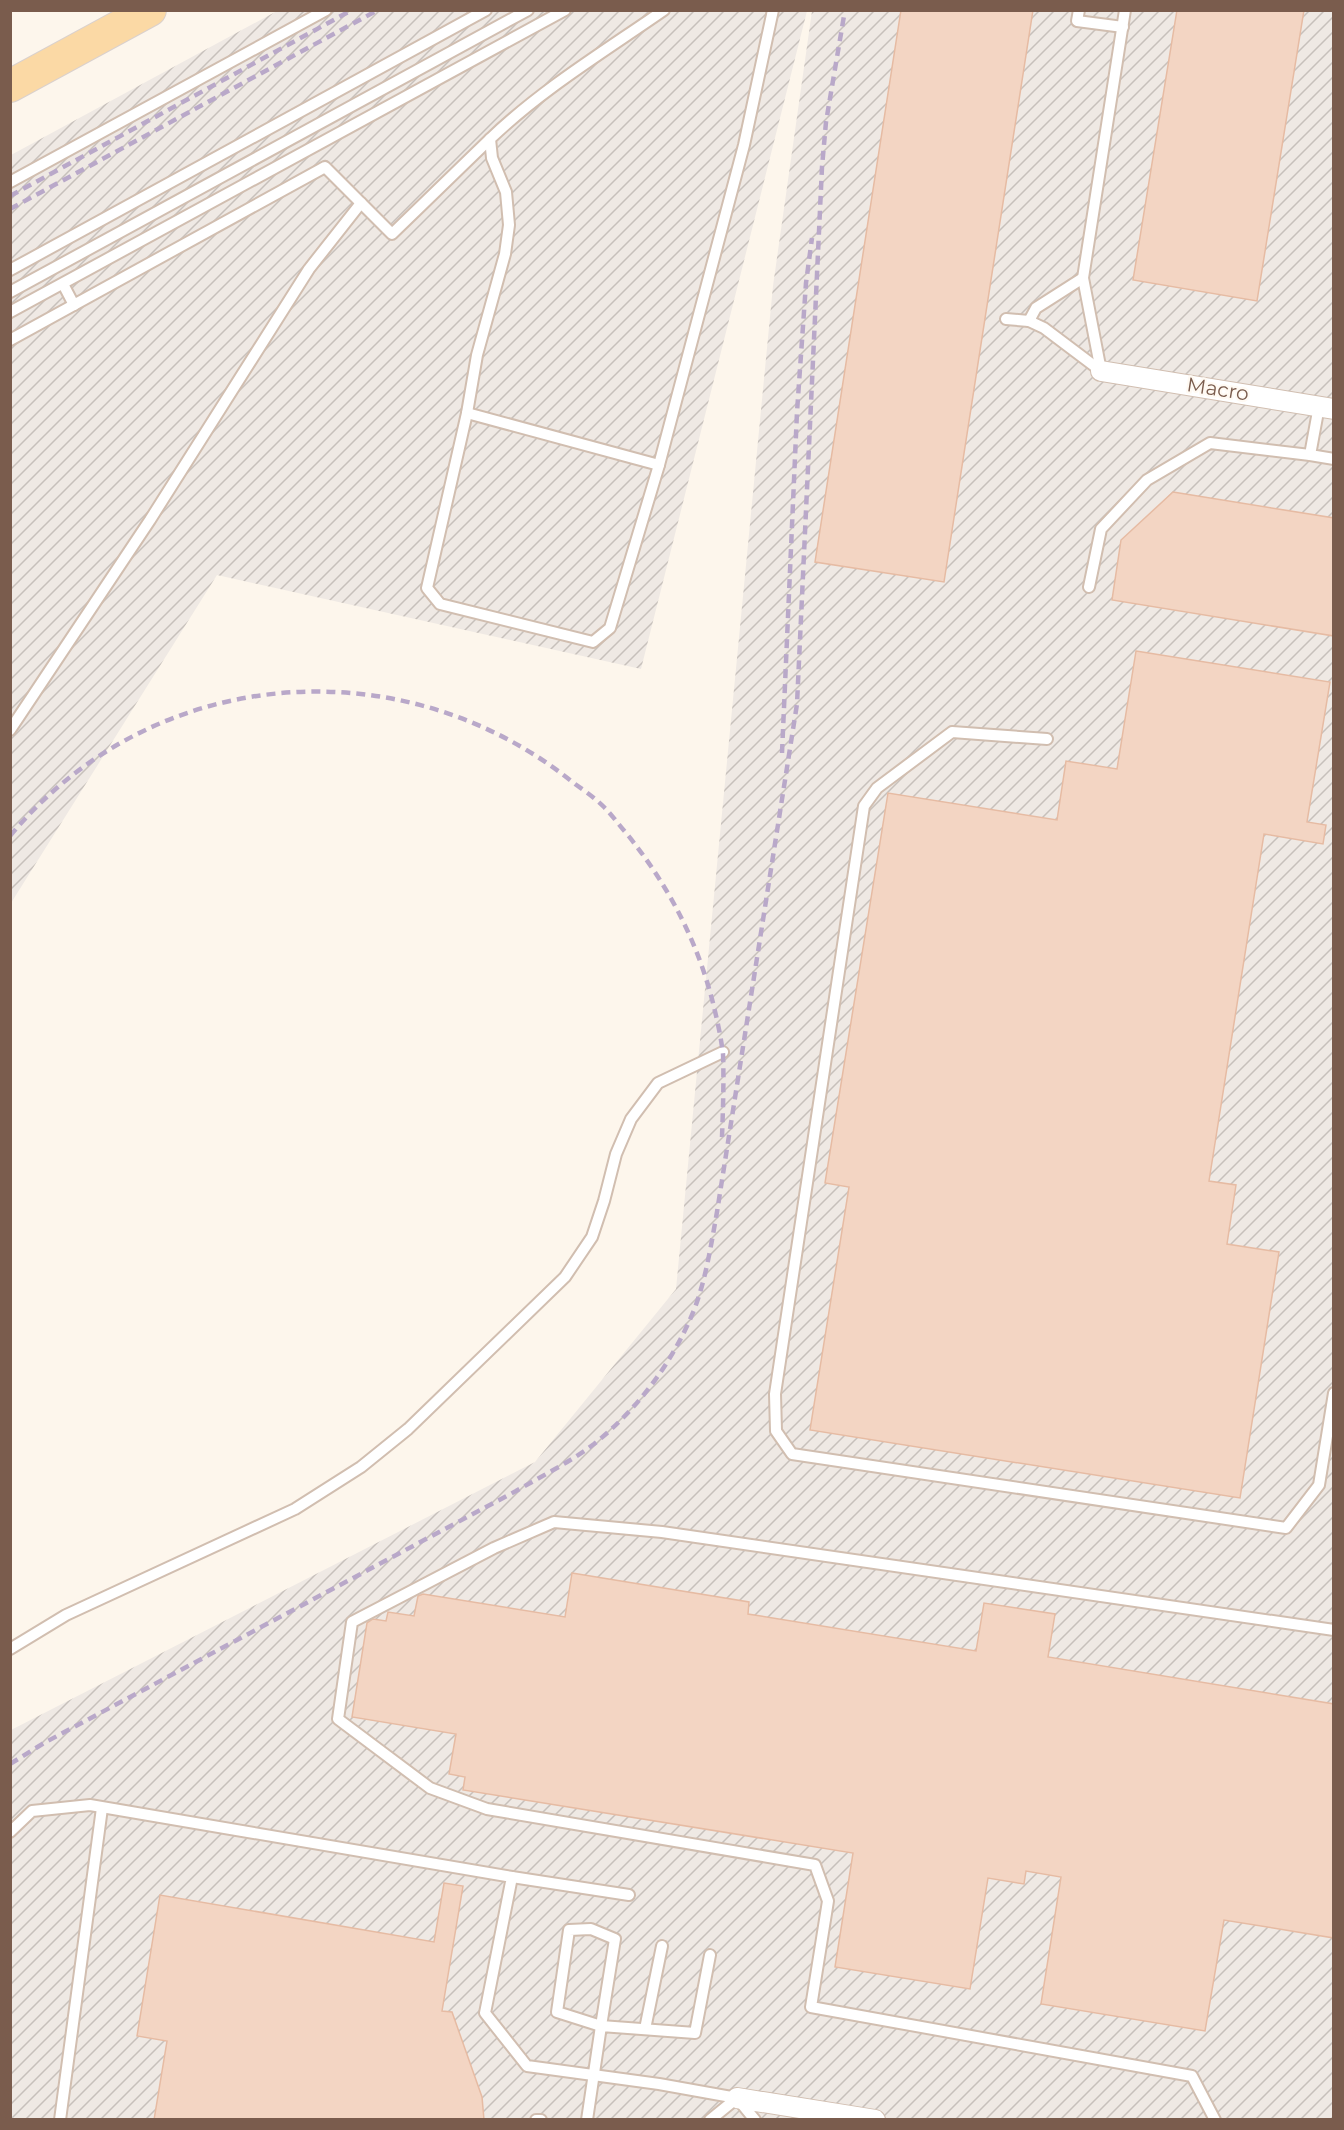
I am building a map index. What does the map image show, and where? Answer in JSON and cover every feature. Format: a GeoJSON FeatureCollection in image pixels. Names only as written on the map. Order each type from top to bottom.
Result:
{"type":"FeatureCollection","features":[{"type":"Feature","properties":{"kind":"main road"},"geometry":{"type":"LineString","coordinates":[[10,86],[150,10]]}},
{"type":"Feature","properties":{"kind":"street","name":"Macro"},"geometry":{"type":"LineString","coordinates":[[1101,370],[1326,407]]}},
{"type":"Feature","properties":{"kind":"street"},"geometry":{"type":"LineString","coordinates":[[737,2098],[875,2120]]}},
{"type":"Feature","properties":{"kind":"lane"},"geometry":{"type":"LineString","coordinates":[[10,182],[326,10]]}},
{"type":"Feature","properties":{"kind":"lane"},"geometry":{"type":"LineString","coordinates":[[10,270],[486,10]]}},
{"type":"Feature","properties":{"kind":"lane"},"geometry":{"type":"LineString","coordinates":[[10,292],[528,10]]}},
{"type":"Feature","properties":{"kind":"lane"},"geometry":{"type":"LineString","coordinates":[[10,312],[565,10]]}},
{"type":"Feature","properties":{"kind":"lane"},"geometry":{"type":"LineString","coordinates":[[10,340],[325,167],[392,234],[518,114],[664,10]]}},
{"type":"Feature","properties":{"kind":"lane"},"geometry":{"type":"LineString","coordinates":[[490,139],[492,158],[506,192],[509,225],[505,254],[477,355],[467,413],[428,588],[440,604],[592,642],[610,627],[659,465],[744,145],[773,10]]}},
{"type":"Feature","properties":{"kind":"lane"},"geometry":{"type":"LineString","coordinates":[[1079,10],[1077,21],[1123,27]]}},
{"type":"Feature","properties":{"kind":"lane"},"geometry":{"type":"LineString","coordinates":[[1101,370],[1083,278],[1125,10]]}},
{"type":"Feature","properties":{"kind":"lane"},"geometry":{"type":"LineString","coordinates":[[10,730],[150,520],[309,269],[361,203]]}},
{"type":"Feature","properties":{"kind":"lane"},"geometry":{"type":"LineString","coordinates":[[1029,321],[1036,308],[1083,278]]}},
{"type":"Feature","properties":{"kind":"lane"},"geometry":{"type":"LineString","coordinates":[[63,284],[74,305]]}},
{"type":"Feature","properties":{"kind":"lane"},"geometry":{"type":"LineString","coordinates":[[1006,319],[1029,321],[1044,328],[1101,370]]}},
{"type":"Feature","properties":{"kind":"lane"},"geometry":{"type":"LineString","coordinates":[[1310,455],[1326,407]]}},
{"type":"Feature","properties":{"kind":"lane"},"geometry":{"type":"LineString","coordinates":[[467,413],[659,465]]}},
{"type":"Feature","properties":{"kind":"lane"},"geometry":{"type":"LineString","coordinates":[[1089,587],[1101,529],[1147,480],[1210,442],[1334,459]]}},
{"type":"Feature","properties":{"kind":"lane"},"geometry":{"type":"LineString","coordinates":[[1047,739],[952,732],[877,788],[864,806],[775,1395],[776,1431],[792,1454],[1286,1528],[1319,1485],[1329,1452],[1334,1393]]}},
{"type":"Feature","properties":{"kind":"lane"},"geometry":{"type":"LineString","coordinates":[[10,1648],[66,1615],[295,1509],[361,1467],[400,1435],[565,1277],[592,1237],[616,1154],[631,1119],[658,1083],[723,1052]]}},
{"type":"Feature","properties":{"kind":"lane"},"geometry":{"type":"LineString","coordinates":[[1215,2120],[1192,2076],[811,2007],[828,1901],[815,1865],[487,1809],[430,1788],[338,1719],[352,1622],[494,1548],[554,1522],[662,1532],[1334,1630]]}},
{"type":"Feature","properties":{"kind":"lane"},"geometry":{"type":"LineString","coordinates":[[10,1832],[32,1811],[90,1805],[629,1895]]}},
{"type":"Feature","properties":{"kind":"lane"},"geometry":{"type":"LineString","coordinates":[[60,2120],[102,1808]]}},
{"type":"Feature","properties":{"kind":"lane"},"geometry":{"type":"LineString","coordinates":[[512,1877],[485,2013],[527,2066],[737,2098],[755,2120]]}},
{"type":"Feature","properties":{"kind":"lane"},"geometry":{"type":"LineString","coordinates":[[587,2120],[601,2026],[615,1939],[591,1929],[569,1930],[557,2012],[601,2026],[695,2033],[710,1955]]}},
{"type":"Feature","properties":{"kind":"lane"},"geometry":{"type":"LineString","coordinates":[[645,2029],[662,1946]]}},
{"type":"Feature","properties":{"kind":"lane"},"geometry":{"type":"LineString","coordinates":[[710,2120],[737,2098]]}},
{"type":"Feature","properties":{"kind":"lane"},"geometry":{"type":"LineString","coordinates":[[536,2120],[541,2120]]}},
{"type":"Feature","properties":{"kind":"shaded area"},"geometry":{"type":"Polygon","coordinates":[[[277,11],[807,11],[641,669],[217,575],[11,903],[11,155],[277,11]]]}},
{"type":"Feature","properties":{"kind":"shaded area"},"geometry":{"type":"Polygon","coordinates":[[[812,11],[1333,11],[1333,2119],[11,2120],[11,1730],[535,1462],[676,1289],[773,286],[812,11]]]}},
{"type":"Feature","properties":{"kind":"building"},"geometry":{"type":"Polygon","coordinates":[[[901,10],[1033,10],[944,582],[815,562],[901,10]]]}},
{"type":"Feature","properties":{"kind":"building"},"geometry":{"type":"Polygon","coordinates":[[[1177,10],[1304,10],[1257,301],[1133,280],[1177,10]]]}},
{"type":"Feature","properties":{"kind":"building"},"geometry":{"type":"Polygon","coordinates":[[[1173,492],[1334,518],[1334,636],[1112,600],[1121,540],[1173,492]]]}},
{"type":"Feature","properties":{"kind":"building"},"geometry":{"type":"Polygon","coordinates":[[[1136,651],[1330,682],[1307,822],[1326,825],[1323,844],[1264,834],[1209,1181],[1236,1185],[1227,1244],[1279,1252],[1240,1498],[810,1430],[849,1187],[825,1183],[888,793],[1057,820],[1066,761],[1117,769],[1136,651]]]}},
{"type":"Feature","properties":{"kind":"building"},"geometry":{"type":"Polygon","coordinates":[[[572,1573],[749,1602],[748,1614],[976,1651],[984,1603],[1055,1614],[1048,1657],[1334,1704],[1334,1938],[1224,1920],[1205,2031],[1041,2004],[1061,1877],[1026,1871],[1024,1884],[988,1878],[970,1989],[835,1967],[853,1853],[463,1790],[465,1777],[449,1774],[456,1734],[352,1717],[367,1623],[373,1619],[386,1621],[388,1612],[414,1616],[418,1596],[423,1594],[565,1617],[572,1573]]]}},
{"type":"Feature","properties":{"kind":"building"},"geometry":{"type":"Polygon","coordinates":[[[444,1883],[463,1886],[442,2011],[452,2012],[482,2097],[484,2120],[154,2120],[167,2041],[137,2036],[160,1895],[434,1942],[444,1883]]]}},
{"type":"Feature","properties":{"kind":"railway"},"geometry":{"type":"LineString","coordinates":[[10,196],[352,10]]}},
{"type":"Feature","properties":{"kind":"railway"},"geometry":{"type":"LineString","coordinates":[[10,209],[378,10]]}},
{"type":"Feature","properties":{"kind":"railway"},"geometry":{"type":"LineString","coordinates":[[10,1764],[44,1743],[516,1491],[575,1457],[594,1444],[625,1416],[653,1383],[676,1348],[694,1310],[708,1262],[797,704],[822,167],[826,122],[845,10]]}},
{"type":"Feature","properties":{"kind":"railway"},"geometry":{"type":"LineString","coordinates":[[782,753],[797,412],[806,283],[812,238]]}},
{"type":"Feature","properties":{"kind":"railway"},"geometry":{"type":"LineString","coordinates":[[10,836],[68,778],[135,735],[207,707],[282,693],[359,694],[435,709],[507,739],[579,787],[604,807],[642,853],[668,893],[690,935],[713,1003],[723,1054],[722,1137]]}}]}
